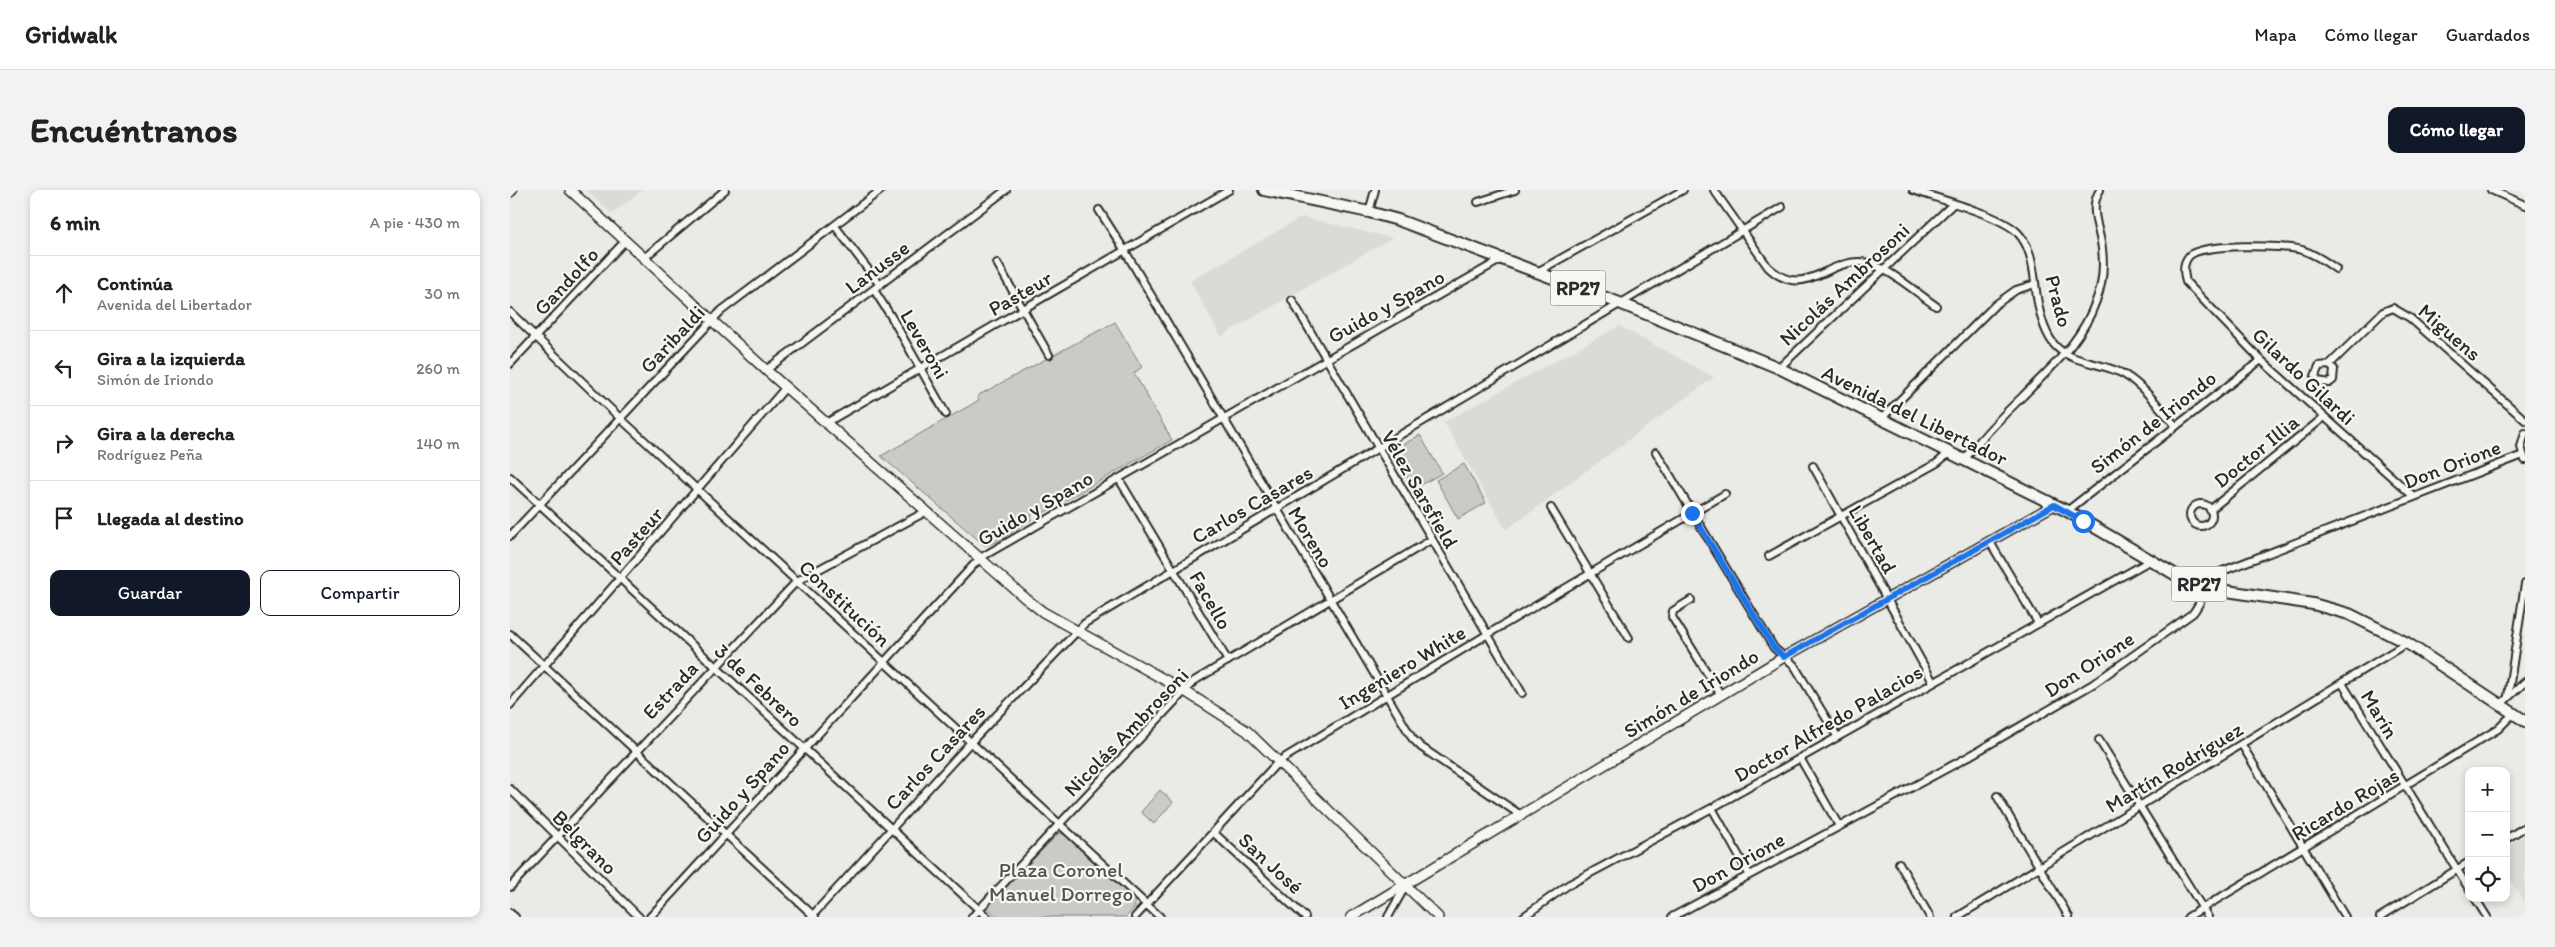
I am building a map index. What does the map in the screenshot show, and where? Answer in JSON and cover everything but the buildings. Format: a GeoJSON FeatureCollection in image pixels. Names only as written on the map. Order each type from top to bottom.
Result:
{"type":"FeatureCollection","features":[{"type":"Feature","properties":{"kind":"main road"},"geometry":{"type":"LineString","coordinates":[[570,190],[766,370],[1043,612],[1183,690],[1247,731],[1407,884],[1438,917]]}},
{"type":"Feature","properties":{"kind":"main road","name":"Avenida del Libertador"},"geometry":{"type":"LineString","coordinates":[[1264,190],[1369,212],[1502,258],[1622,304],[1779,368],[2054,505],[2176,575],[2208,588],[2329,608],[2372,625],[2407,644],[2514,712],[2525,721]]}},
{"type":"Feature","properties":{"kind":"main road","name":"Simón de Iriondo"},"geometry":{"type":"LineString","coordinates":[[1351,917],[1784,657],[2054,505]]}},
{"type":"Feature","properties":{"kind":"street"},"geometry":{"type":"LineString","coordinates":[[644,258],[726,190]]}},
{"type":"Feature","properties":{"kind":"street","name":"Garibaldi"},"geometry":{"type":"LineString","coordinates":[[510,536],[721,311],[880,190]]}},
{"type":"Feature","properties":{"kind":"street","name":"Lanusse"},"geometry":{"type":"LineString","coordinates":[[766,370],[1006,190]]}},
{"type":"Feature","properties":{"kind":"street","name":"Pasteur"},"geometry":{"type":"LineString","coordinates":[[826,423],[1229,190]]}},
{"type":"Feature","properties":{"kind":"street"},"geometry":{"type":"LineString","coordinates":[[1369,212],[1375,190]]}},
{"type":"Feature","properties":{"kind":"street"},"geometry":{"type":"LineString","coordinates":[[1478,202],[1515,190]]}},
{"type":"Feature","properties":{"kind":"street"},"geometry":{"type":"LineString","coordinates":[[1537,272],[1683,190]]}},
{"type":"Feature","properties":{"kind":"street"},"geometry":{"type":"LineString","coordinates":[[1714,190],[1768,268],[1778,277],[1790,282],[1803,281],[1850,263],[1868,263],[1882,269],[1936,306]]}},
{"type":"Feature","properties":{"kind":"street","name":"Prado"},"geometry":{"type":"LineString","coordinates":[[1913,190],[1999,220],[2018,233],[2031,257],[2036,299],[2046,330],[2054,344],[2066,355],[2124,374],[2137,383],[2176,426]]}},
{"type":"Feature","properties":{"kind":"street"},"geometry":{"type":"LineString","coordinates":[[1964,460],[1990,428],[2066,355],[2088,320],[2100,289],[2102,250],[2094,207],[2100,190]]}},
{"type":"Feature","properties":{"kind":"street"},"geometry":{"type":"LineString","coordinates":[[2491,190],[2525,205]]}},
{"type":"Feature","properties":{"kind":"street","name":"Nicolás Ambrosoni"},"geometry":{"type":"LineString","coordinates":[[1779,368],[1953,204]]}},
{"type":"Feature","properties":{"kind":"street","name":"Carlos Casares"},"geometry":{"type":"LineString","coordinates":[[813,916],[970,743],[1076,630],[1174,569],[1622,304],[1782,206]]}},
{"type":"Feature","properties":{"kind":"street","name":"Moreno"},"geometry":{"type":"LineString","coordinates":[[1099,210],[1412,738],[1421,747],[1522,816]]}},
{"type":"Feature","properties":{"kind":"street"},"geometry":{"type":"LineString","coordinates":[[835,226],[880,285]]}},
{"type":"Feature","properties":{"kind":"street","name":"Gandolfo"},"geometry":{"type":"LineString","coordinates":[[510,364],[625,241]]}},
{"type":"Feature","properties":{"kind":"street","name":"Gilardo Gilardi"},"geometry":{"type":"LineString","coordinates":[[2336,269],[2325,260],[2301,250],[2275,246],[2240,246],[2196,252],[2185,262],[2184,271],[2186,282],[2261,360],[2323,418],[2413,496]]}},
{"type":"Feature","properties":{"kind":"street","name":"Guido y Spano"},"geometry":{"type":"LineString","coordinates":[[650,917],[980,558],[1502,258]]}},
{"type":"Feature","properties":{"kind":"street"},"geometry":{"type":"LineString","coordinates":[[997,263],[1049,355]]}},
{"type":"Feature","properties":{"kind":"street"},"geometry":{"type":"LineString","coordinates":[[1881,419],[1995,305],[2016,290],[2035,284]]}},
{"type":"Feature","properties":{"kind":"street","name":"Leveroni"},"geometry":{"type":"LineString","coordinates":[[874,290],[946,414]]}},
{"type":"Feature","properties":{"kind":"street","name":"Vélez Sarsfield"},"geometry":{"type":"LineString","coordinates":[[1292,300],[1522,693]]}},
{"type":"Feature","properties":{"kind":"street","name":"Miguens"},"geometry":{"type":"LineString","coordinates":[[2330,365],[2384,312],[2392,308],[2410,318],[2525,420]]}},
{"type":"Feature","properties":{"kind":"street","name":"Constitución"},"geometry":{"type":"LineString","coordinates":[[510,312],[620,418],[885,662],[1058,825],[1160,917]]}},
{"type":"Feature","properties":{"kind":"street","name":"Simón de Iriondo"},"geometry":{"type":"LineString","coordinates":[[2067,512],[2261,360]]}},
{"type":"Feature","properties":{"kind":"street","name":"Pasteur"},"geometry":{"type":"LineString","coordinates":[[510,705],[786,387]]}},
{"type":"Feature","properties":{"kind":"street","name":"Doctor Illia"},"geometry":{"type":"LineString","coordinates":[[2210,510],[2323,418]]}},
{"type":"Feature","properties":{"kind":"street"},"geometry":{"type":"LineString","coordinates":[[2524,457],[2521,447],[2525,433]]}},
{"type":"Feature","properties":{"kind":"street"},"geometry":{"type":"LineString","coordinates":[[1656,452],[1774,648],[1794,665],[1837,736]]}},
{"type":"Feature","properties":{"kind":"street"},"geometry":{"type":"LineString","coordinates":[[1769,556],[1937,463],[1948,453]]}},
{"type":"Feature","properties":{"kind":"street","name":"Don Orione"},"geometry":{"type":"LineString","coordinates":[[1672,917],[1966,758],[2093,684],[2192,613],[2208,588],[2210,580],[2220,572],[2413,496],[2524,457]]}},
{"type":"Feature","properties":{"kind":"street","name":"Libertad"},"geometry":{"type":"LineString","coordinates":[[1813,466],[1933,682]]}},
{"type":"Feature","properties":{"kind":"street","name":"3 de Febrero"},"geometry":{"type":"LineString","coordinates":[[510,477],[987,917]]}},
{"type":"Feature","properties":{"kind":"street","name":"Facello"},"geometry":{"type":"LineString","coordinates":[[1120,479],[1228,661]]}},
{"type":"Feature","properties":{"kind":"street","name":"Ingeniero White"},"geometry":{"type":"LineString","coordinates":[[1134,917],[1279,761],[1488,634],[1725,494]]}},
{"type":"Feature","properties":{"kind":"street"},"geometry":{"type":"LineString","coordinates":[[1551,508],[1629,638]]}},
{"type":"Feature","properties":{"kind":"street","name":"Estrada"},"geometry":{"type":"LineString","coordinates":[[510,888],[715,666],[797,581],[927,511]]}},
{"type":"Feature","properties":{"kind":"street","name":"Nicolás Ambrosoni"},"geometry":{"type":"LineString","coordinates":[[972,917],[1194,680],[1329,598],[1431,540]]}},
{"type":"Feature","properties":{"kind":"street"},"geometry":{"type":"LineString","coordinates":[[1990,542],[2038,623]]}},
{"type":"Feature","properties":{"kind":"street","name":"Doctor Alfredo Palacios"},"geometry":{"type":"LineString","coordinates":[[1523,917],[1568,885],[1712,808],[2151,560]]}},
{"type":"Feature","properties":{"kind":"street"},"geometry":{"type":"LineString","coordinates":[[2508,696],[2525,584]]}},
{"type":"Feature","properties":{"kind":"street"},"geometry":{"type":"LineString","coordinates":[[1691,600],[1673,611],[1672,617],[1721,695]]}},
{"type":"Feature","properties":{"kind":"street"},"geometry":{"type":"LineString","coordinates":[[510,634],[813,916]]}},
{"type":"Feature","properties":{"kind":"street","name":"Martín Rodríguez"},"geometry":{"type":"LineString","coordinates":[[1957,917],[2407,644]]}},
{"type":"Feature","properties":{"kind":"street"},"geometry":{"type":"LineString","coordinates":[[2501,704],[2525,682]]}},
{"type":"Feature","properties":{"kind":"street","name":"Marín"},"geometry":{"type":"LineString","coordinates":[[2342,683],[2465,883]]}},
{"type":"Feature","properties":{"kind":"street","name":"Ricardo Rojas"},"geometry":{"type":"LineString","coordinates":[[2188,917],[2498,729],[2514,712]]}},
{"type":"Feature","properties":{"kind":"street"},"geometry":{"type":"LineString","coordinates":[[2099,740],[2208,917]]}},
{"type":"Feature","properties":{"kind":"street"},"geometry":{"type":"LineString","coordinates":[[2242,745],[2345,917]]}},
{"type":"Feature","properties":{"kind":"street"},"geometry":{"type":"LineString","coordinates":[[1800,758],[1838,826]]}},
{"type":"Feature","properties":{"kind":"street","name":"Belgrano"},"geometry":{"type":"LineString","coordinates":[[510,789],[638,917]]}},
{"type":"Feature","properties":{"kind":"street"},"geometry":{"type":"LineString","coordinates":[[1997,796],[2069,917]]}},
{"type":"Feature","properties":{"kind":"street"},"geometry":{"type":"LineString","coordinates":[[1712,808],[1749,874]]}},
{"type":"Feature","properties":{"kind":"street"},"geometry":{"type":"LineString","coordinates":[[2510,836],[2525,827]]}},
{"type":"Feature","properties":{"kind":"street","name":"San José"},"geometry":{"type":"LineString","coordinates":[[1214,833],[1304,917]]}},
{"type":"Feature","properties":{"kind":"street"},"geometry":{"type":"LineString","coordinates":[[1899,863],[1930,917]]}},
{"type":"Feature","properties":{"kind":"street"},"geometry":{"type":"LineString","coordinates":[[2380,917],[2465,864]]}},
{"type":"Feature","properties":{"kind":"street"},"geometry":{"type":"LineString","coordinates":[[1388,917],[1407,884]]}},
{"type":"Feature","properties":{"kind":"street"},"geometry":{"type":"LineString","coordinates":[[2478,902],[2487,917]]}},
{"type":"Feature","properties":{"kind":"street"},"geometry":{"type":"LineString","coordinates":[[510,913],[515,917]]}},
{"type":"Feature","properties":{"kind":"shaded area"},"geometry":{"type":"Polygon","coordinates":[[[586,190],[642,190],[612,214],[586,190]]]}},
{"type":"Feature","properties":{"kind":"shaded area"},"geometry":{"type":"Polygon","coordinates":[[[1302,217],[1392,238],[1221,336],[1190,281],[1302,217]]]}},
{"type":"Feature","properties":{"kind":"shaded area"},"geometry":{"type":"Polygon","coordinates":[[[1619,326],[1714,377],[1506,530],[1444,422],[1619,326]]]}},
{"type":"Feature","properties":{"kind":"shaded area"},"geometry":{"type":"Polygon","coordinates":[[[2525,835],[2525,903],[2510,880],[2510,844],[2525,835]]]}},
{"type":"Feature","properties":{"kind":"green space"},"geometry":{"type":"Polygon","coordinates":[[[1115,322],[1142,367],[1134,373],[1172,440],[1038,516],[1036,513],[1031,515],[1032,519],[1002,539],[984,545],[881,456],[979,400],[977,396],[1115,322]]]}},
{"type":"Feature","properties":{"kind":"green space"},"geometry":{"type":"Polygon","coordinates":[[[1420,435],[1442,473],[1414,489],[1392,451],[1420,435]]]}},
{"type":"Feature","properties":{"kind":"green space"},"geometry":{"type":"Polygon","coordinates":[[[1464,464],[1486,503],[1458,519],[1436,480],[1464,464]]]}},
{"type":"Feature","properties":{"kind":"green space"},"geometry":{"type":"Polygon","coordinates":[[[1160,790],[1173,802],[1154,824],[1141,812],[1160,790]]]}},
{"type":"Feature","properties":{"kind":"green space","name":"Plaza Coronel Manuel Dorrego"},"geometry":{"type":"Polygon","coordinates":[[[1059,833],[1064,834],[1135,900],[1135,907],[1126,917],[996,917],[988,908],[988,905],[1059,833]]]}},
{"type":"Feature","properties":{"kind":"route"},"geometry":{"type":"LineString","coordinates":[[1692,513],[1774,648],[1784,657],[2054,505],[2083,521]]}}]}
